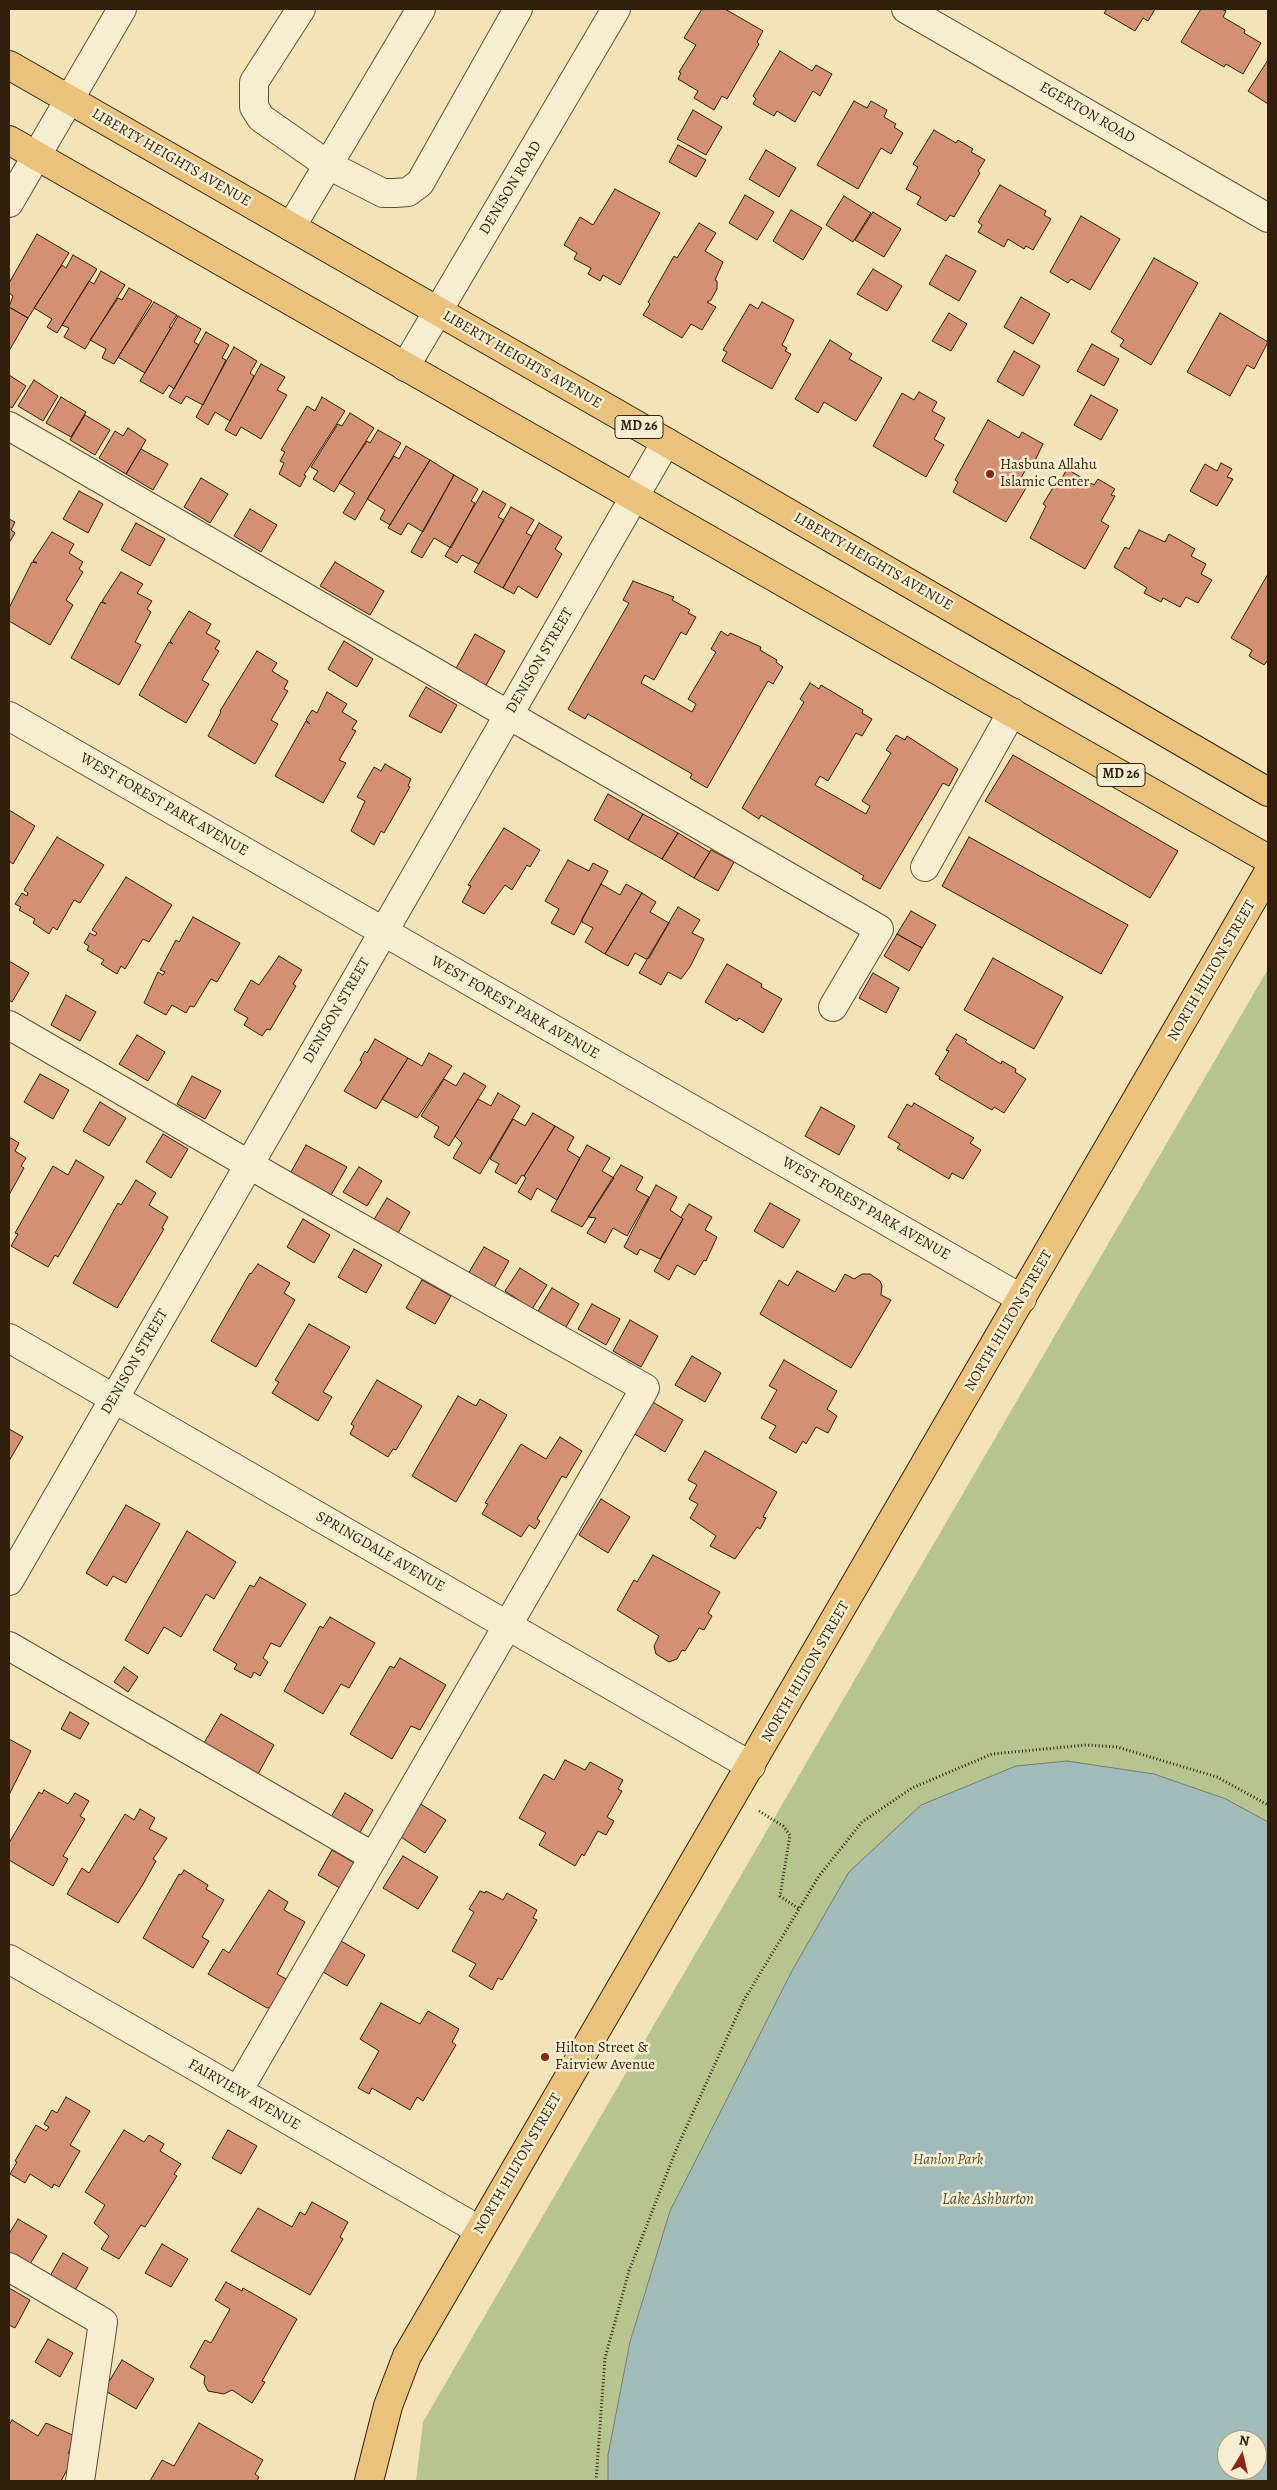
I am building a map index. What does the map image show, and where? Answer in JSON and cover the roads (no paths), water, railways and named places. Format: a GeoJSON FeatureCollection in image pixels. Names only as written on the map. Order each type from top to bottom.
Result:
{"type":"FeatureCollection","features":[{"type":"Feature","properties":{"kind":"main road","name":"LIBERTY HEIGHTS AVENUE"},"geometry":{"type":"LineString","coordinates":[[9,65],[666,442],[1268,792]]}},
{"type":"Feature","properties":{"kind":"main road","name":"MD 26"},"geometry":{"type":"LineString","coordinates":[[9,140],[1268,859]]}},
{"type":"Feature","properties":{"kind":"main road","name":"NORTH HILTON STREET"},"geometry":{"type":"LineString","coordinates":[[369,2481],[388,2406],[408,2356],[479,2230],[751,1766],[1268,873]]}},
{"type":"Feature","properties":{"kind":"street"},"geometry":{"type":"LineString","coordinates":[[9,203],[122,9]]}},
{"type":"Feature","properties":{"kind":"street"},"geometry":{"type":"LineString","coordinates":[[300,9],[254,82],[254,107],[261,118],[328,166],[382,192],[408,192],[420,183],[518,9]]}},
{"type":"Feature","properties":{"kind":"street"},"geometry":{"type":"LineString","coordinates":[[292,228],[421,9]]}},
{"type":"Feature","properties":{"kind":"street","name":"DENISON ROAD"},"geometry":{"type":"LineString","coordinates":[[405,367],[616,9]]}},
{"type":"Feature","properties":{"kind":"street","name":"EGERTON ROAD"},"geometry":{"type":"LineString","coordinates":[[906,9],[1268,218]]}},
{"type":"Feature","properties":{"kind":"street"},"geometry":{"type":"LineString","coordinates":[[9,426],[880,930],[833,1007]]}},
{"type":"Feature","properties":{"kind":"street","name":"DENISON STREET"},"geometry":{"type":"LineString","coordinates":[[9,1581],[666,442]]}},
{"type":"Feature","properties":{"kind":"street"},"geometry":{"type":"LineString","coordinates":[[925,867],[1012,712]]}},
{"type":"Feature","properties":{"kind":"street","name":"WEST FOREST PARK AVENUE"},"geometry":{"type":"LineString","coordinates":[[9,716],[1022,1299]]}},
{"type":"Feature","properties":{"kind":"street"},"geometry":{"type":"LineString","coordinates":[[9,1025],[248,1164],[645,1388],[238,2091]]}},
{"type":"Feature","properties":{"kind":"street","name":"SPRINGDALE AVENUE"},"geometry":{"type":"LineString","coordinates":[[9,1338],[751,1766]]}},
{"type":"Feature","properties":{"kind":"street"},"geometry":{"type":"LineString","coordinates":[[9,1646],[374,1857]]}},
{"type":"Feature","properties":{"kind":"street","name":"FAIRVIEW AVENUE"},"geometry":{"type":"LineString","coordinates":[[9,1959],[479,2230]]}},
{"type":"Feature","properties":{"kind":"street"},"geometry":{"type":"LineString","coordinates":[[9,2268],[103,2322],[80,2481]]}},
{"type":"Feature","properties":{"kind":"water","name":"Lake Ashburton"},"geometry":{"type":"Polygon","coordinates":[[[1067,1761],[1154,1774],[1226,1799],[1268,1822],[1268,2481],[608,2481],[608,2455],[630,2342],[670,2211],[793,1969],[849,1872],[921,1805],[1016,1766],[1067,1761]]]}},
{"type":"Feature","properties":{"kind":"place","name":"Hasbuna Allahu Islamic Center"},"geometry":{"type":"Point","coordinates":[990,474]}},
{"type":"Feature","properties":{"kind":"place","name":"Hilton Street & Fairview Avenue"},"geometry":{"type":"Point","coordinates":[545,2057]}},
{"type":"Feature","properties":{"kind":"park label","name":"Hanlon Park"},"geometry":{"type":"Point","coordinates":[948,2160]}}]}
